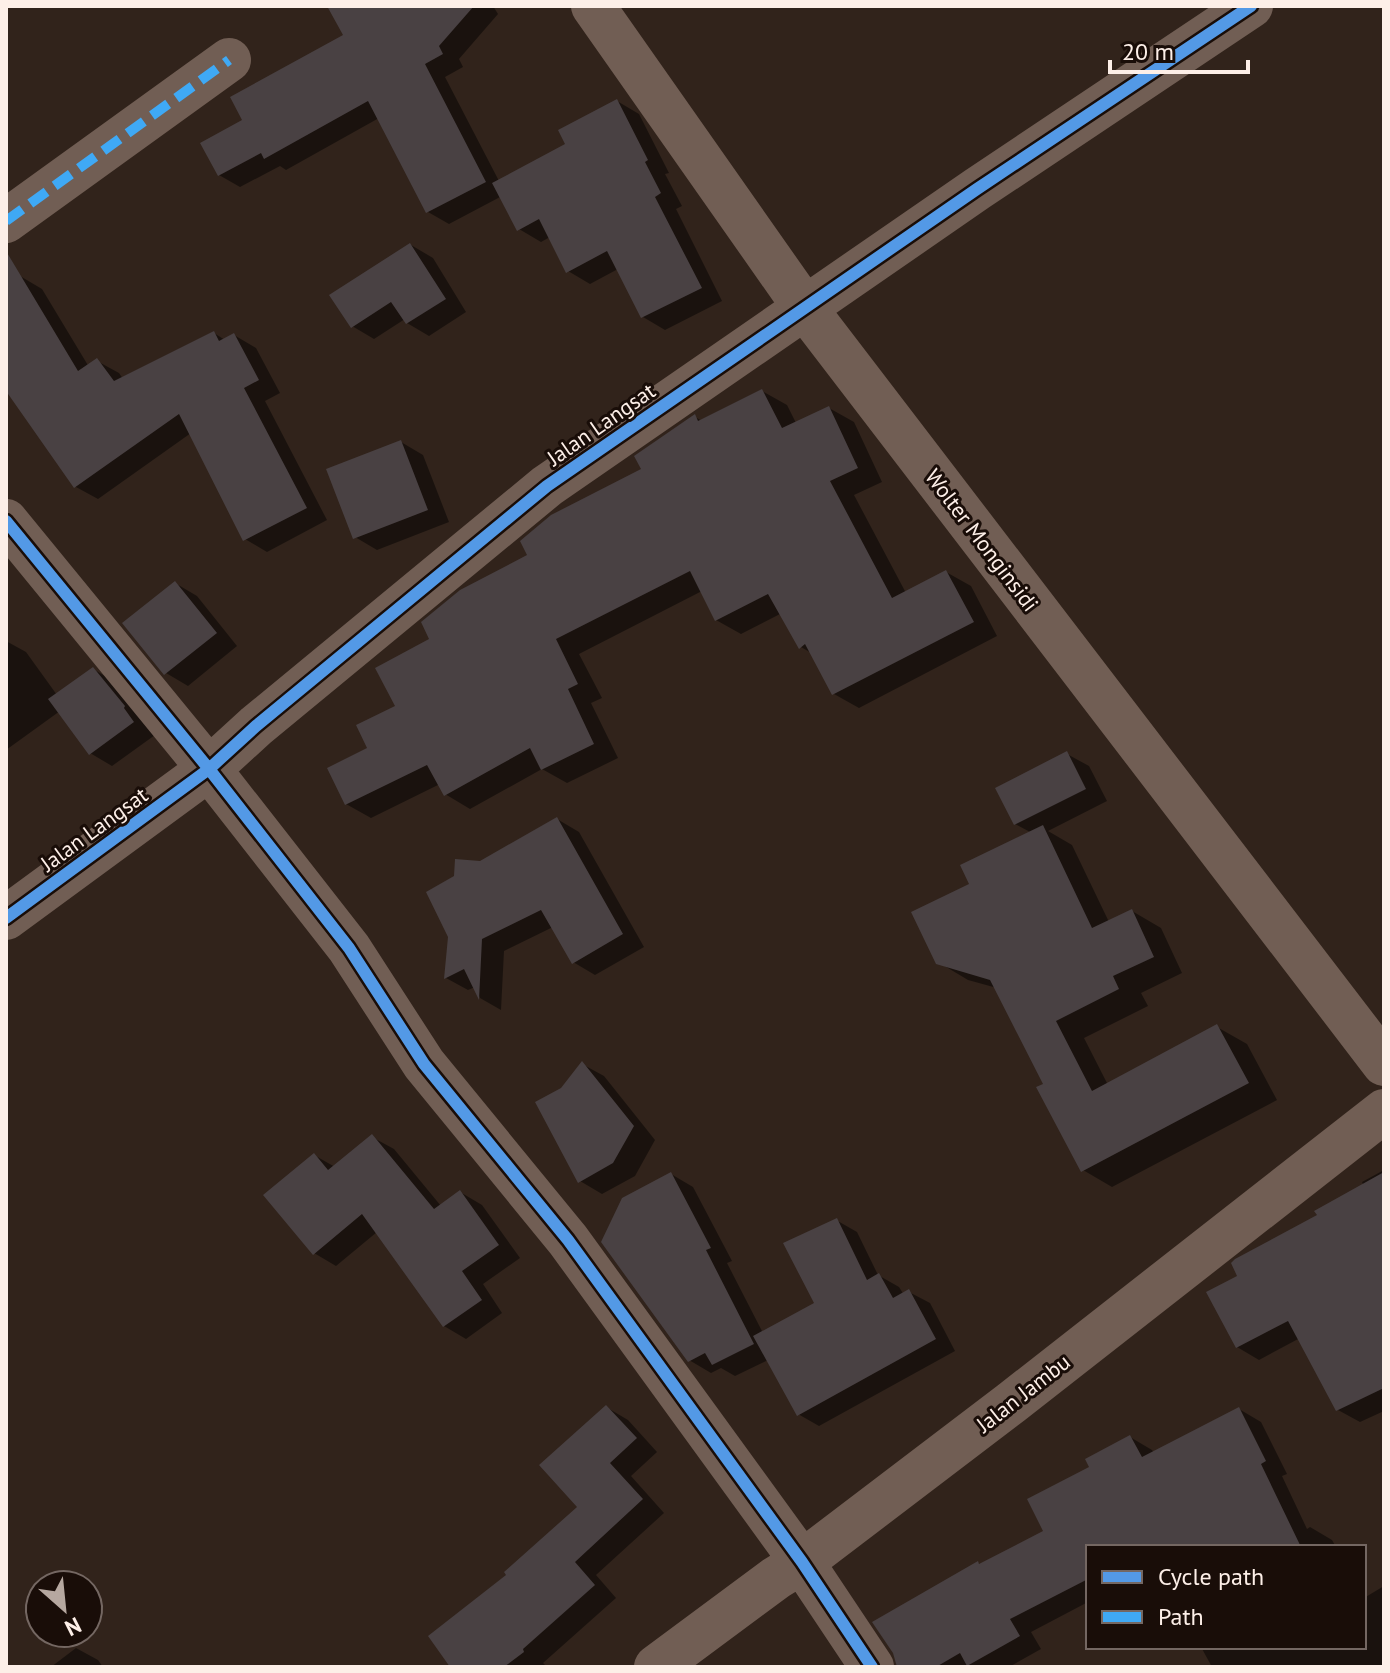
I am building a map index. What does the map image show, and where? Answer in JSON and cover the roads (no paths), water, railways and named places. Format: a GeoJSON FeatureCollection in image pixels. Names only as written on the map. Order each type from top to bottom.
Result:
{"type":"FeatureCollection","features":[{"type":"Feature","properties":{"kind":"street","name":"Wolter Monginsidi"},"geometry":{"type":"LineString","coordinates":[[593,6],[805,308],[1384,1064]]}},
{"type":"Feature","properties":{"kind":"street","name":"Jalan Langsat"},"geometry":{"type":"LineString","coordinates":[[6,918],[209,769],[256,726],[547,486],[977,189],[1251,6]]}},
{"type":"Feature","properties":{"kind":"street"},"geometry":{"type":"LineString","coordinates":[[6,221],[229,60]]}},
{"type":"Feature","properties":{"kind":"street"},"geometry":{"type":"LineString","coordinates":[[6,521],[209,769],[349,948],[424,1064],[568,1240],[802,1562],[872,1667]]}},
{"type":"Feature","properties":{"kind":"street","name":"Jalan Jambu"},"geometry":{"type":"LineString","coordinates":[[656,1667],[802,1562],[1011,1403],[1384,1111]]}}]}
